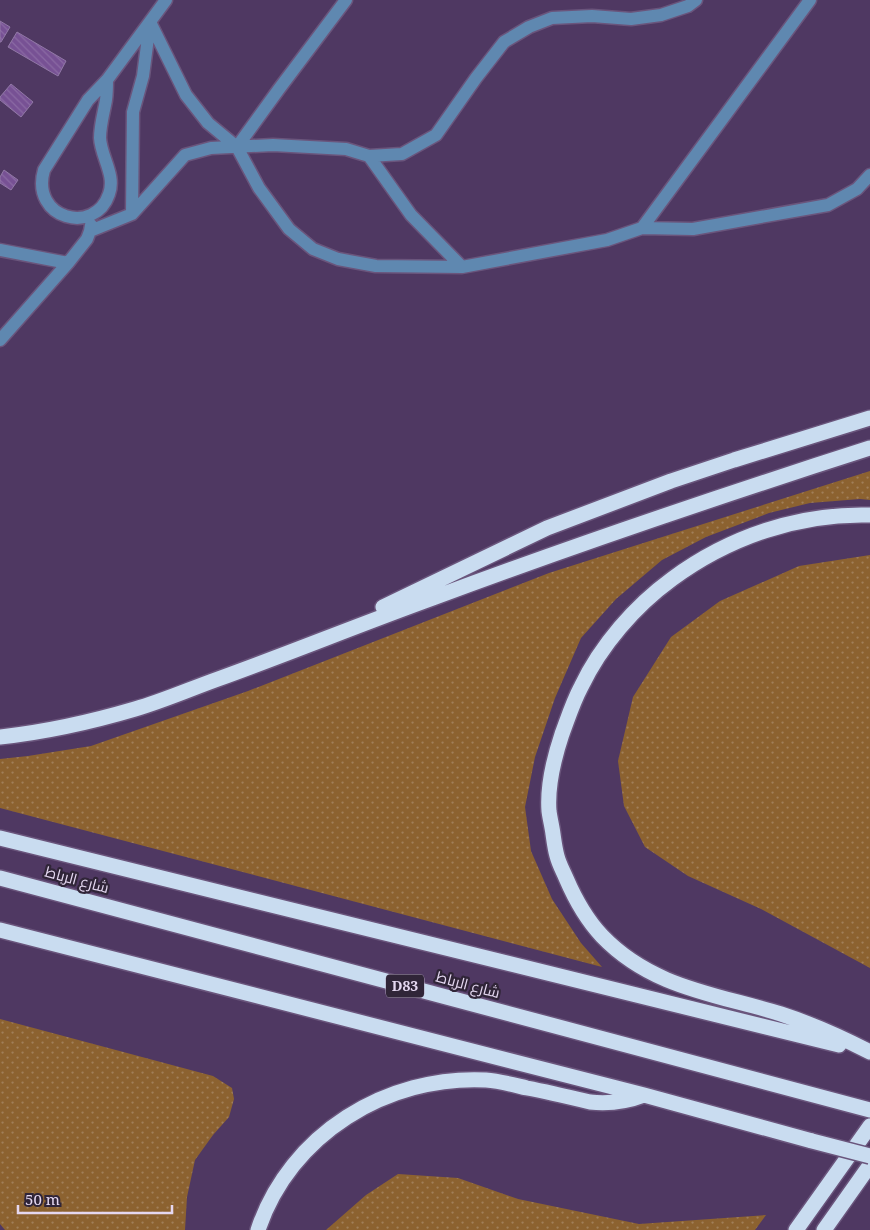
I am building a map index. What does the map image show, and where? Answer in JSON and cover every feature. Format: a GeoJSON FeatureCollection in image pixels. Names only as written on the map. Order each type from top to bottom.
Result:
{"type":"FeatureCollection","features":[{"type":"Feature","properties":{"kind":"highway"},"geometry":{"type":"LineString","coordinates":[[286,654],[547,528],[671,481],[870,418]]}},
{"type":"Feature","properties":{"kind":"highway"},"geometry":{"type":"LineString","coordinates":[[0,737],[29,734],[84,723],[138,708],[581,544],[870,448]]}},
{"type":"Feature","properties":{"kind":"highway"},"geometry":{"type":"LineString","coordinates":[[870,515],[832,516],[797,521],[763,530],[731,543],[700,560],[671,579],[644,602],[620,628],[599,656],[581,686],[569,713],[554,764],[550,787],[549,811],[557,857],[575,900],[602,936],[617,950],[652,973],[670,982],[743,1005],[779,1014],[843,1038],[870,1052]]}},
{"type":"Feature","properties":{"kind":"highway"},"geometry":{"type":"LineString","coordinates":[[0,838],[870,1052]]}},
{"type":"Feature","properties":{"kind":"highway","name":"شارع الرباط"},"geometry":{"type":"LineString","coordinates":[[0,878],[870,1110]]}},
{"type":"Feature","properties":{"kind":"highway"},"geometry":{"type":"LineString","coordinates":[[0,930],[644,1095],[870,1156]]}},
{"type":"Feature","properties":{"kind":"highway"},"geometry":{"type":"LineString","coordinates":[[258,1230],[273,1195],[303,1154],[342,1120],[364,1106],[388,1096],[437,1082],[463,1080],[488,1080],[604,1104],[618,1103],[644,1095]]}},
{"type":"Feature","properties":{"kind":"highway"},"geometry":{"type":"LineString","coordinates":[[796,1230],[870,1126]]}},
{"type":"Feature","properties":{"kind":"highway"},"geometry":{"type":"LineString","coordinates":[[824,1230],[870,1165]]}},
{"type":"Feature","properties":{"kind":"street"},"geometry":{"type":"LineString","coordinates":[[107,80],[100,138],[110,174],[109,194],[98,210],[90,215],[71,217],[62,215],[48,204],[44,196],[41,187],[44,170],[80,111],[107,80],[166,0]]}},
{"type":"Feature","properties":{"kind":"street"},"geometry":{"type":"LineString","coordinates":[[237,147],[284,81],[346,0]]}},
{"type":"Feature","properties":{"kind":"street"},"geometry":{"type":"LineString","coordinates":[[90,231],[132,214],[185,155],[211,148],[273,145],[346,150],[370,156],[402,154],[436,135],[504,42],[529,27],[552,18],[592,16],[631,19],[661,15],[688,6],[696,0]]}},
{"type":"Feature","properties":{"kind":"street"},"geometry":{"type":"LineString","coordinates":[[642,228],[810,0]]}},
{"type":"Feature","properties":{"kind":"street"},"geometry":{"type":"LineString","coordinates":[[150,22],[186,95],[208,123],[237,147],[260,188],[289,229],[313,249],[338,259],[376,266],[462,268],[607,240],[642,228],[693,229],[828,205],[857,189],[870,175]]}},
{"type":"Feature","properties":{"kind":"street"},"geometry":{"type":"LineString","coordinates":[[132,214],[133,112],[143,76],[150,22]]}},
{"type":"Feature","properties":{"kind":"street"},"geometry":{"type":"LineString","coordinates":[[370,156],[411,215],[462,268]]}},
{"type":"Feature","properties":{"kind":"street"},"geometry":{"type":"LineString","coordinates":[[0,340],[68,264],[87,239],[91,223],[90,215]]}},
{"type":"Feature","properties":{"kind":"street"},"geometry":{"type":"LineString","coordinates":[[0,250],[68,264]]}},
{"type":"Feature","properties":{"kind":"shaded area"},"geometry":{"type":"Polygon","coordinates":[[[870,471],[870,500],[810,503],[769,513],[706,537],[662,560],[616,599],[581,638],[555,698],[535,757],[525,807],[531,851],[552,899],[581,943],[602,967],[0,808],[0,759],[91,746],[248,691],[549,573],[870,471]]]}},
{"type":"Feature","properties":{"kind":"shaded area"},"geometry":{"type":"Polygon","coordinates":[[[870,555],[870,968],[761,909],[688,876],[645,847],[624,806],[618,761],[633,697],[671,637],[720,601],[799,566],[870,555]]]}},
{"type":"Feature","properties":{"kind":"shaded area"},"geometry":{"type":"Polygon","coordinates":[[[0,1019],[213,1076],[232,1088],[234,1099],[229,1117],[195,1160],[187,1197],[185,1230],[5,1230],[0,1224],[0,1019]]]}},
{"type":"Feature","properties":{"kind":"shaded area"},"geometry":{"type":"Polygon","coordinates":[[[398,1174],[458,1178],[518,1199],[639,1224],[766,1215],[755,1230],[326,1230],[366,1195],[398,1174]]]}},
{"type":"Feature","properties":{"kind":"building"},"geometry":{"type":"Polygon","coordinates":[[[0,21],[10,27],[1,42],[0,42],[0,21]]]}},
{"type":"Feature","properties":{"kind":"building"},"geometry":{"type":"Polygon","coordinates":[[[17,32],[66,61],[58,76],[8,47],[17,32]]]}},
{"type":"Feature","properties":{"kind":"building"},"geometry":{"type":"Polygon","coordinates":[[[11,84],[33,102],[21,117],[0,100],[0,97],[11,84]]]}},
{"type":"Feature","properties":{"kind":"building"},"geometry":{"type":"Polygon","coordinates":[[[4,170],[18,180],[11,190],[0,183],[0,177],[4,170]]]}}]}
